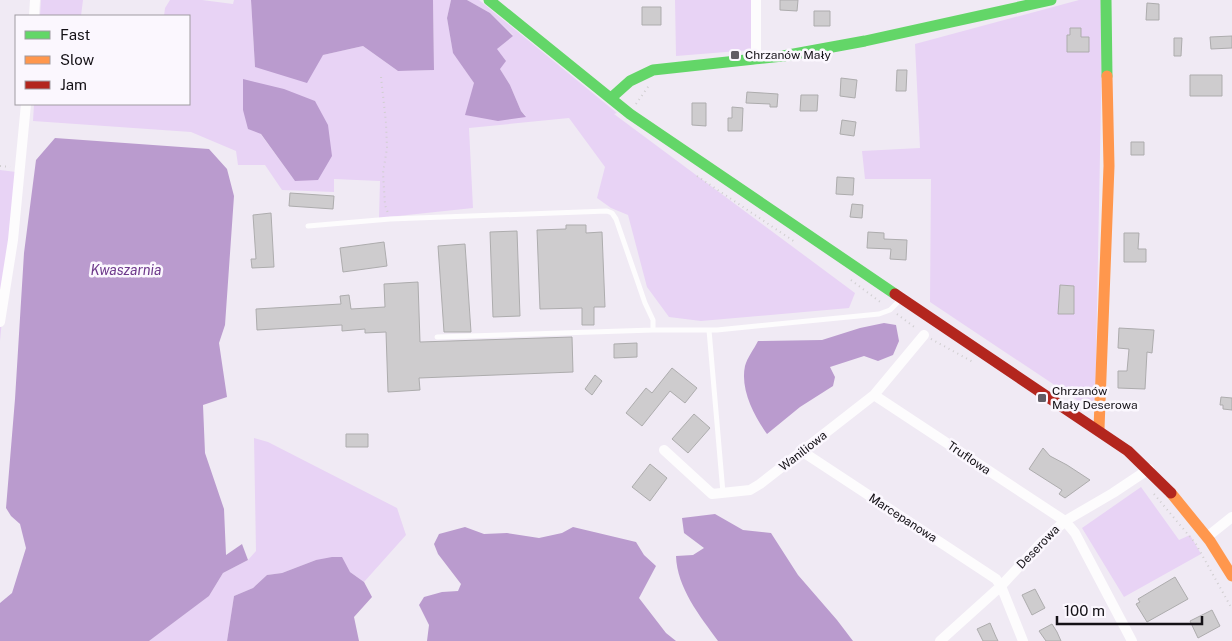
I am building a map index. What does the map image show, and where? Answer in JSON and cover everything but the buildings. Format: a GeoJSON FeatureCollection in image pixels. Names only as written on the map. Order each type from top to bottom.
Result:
{"type":"FeatureCollection","features":[{"type":"Feature","properties":{"kind":"street"},"geometry":{"type":"LineString","coordinates":[[34,15],[35,0]]}},
{"type":"Feature","properties":{"kind":"street"},"geometry":{"type":"LineString","coordinates":[[490,0],[630,114],[901,299],[1099,429],[1128,451],[1184,506],[1232,576]]}},
{"type":"Feature","properties":{"kind":"street"},"geometry":{"type":"LineString","coordinates":[[756,0],[756,60]]}},
{"type":"Feature","properties":{"kind":"street"},"geometry":{"type":"LineString","coordinates":[[611,98],[623,84],[638,75],[653,70],[783,56],[865,41],[1051,0]]}},
{"type":"Feature","properties":{"kind":"street"},"geometry":{"type":"LineString","coordinates":[[1099,429],[1109,166],[1106,0]]}},
{"type":"Feature","properties":{"kind":"street"},"geometry":{"type":"LineString","coordinates":[[0,322],[14,240],[26,105]]}},
{"type":"Feature","properties":{"kind":"street","name":"Waniliowa"},"geometry":{"type":"LineString","coordinates":[[664,450],[712,494],[750,490],[803,452],[874,395],[924,335]]}},
{"type":"Feature","properties":{"kind":"street","name":"Truflowa"},"geometry":{"type":"LineString","coordinates":[[874,395],[1065,520]]}},
{"type":"Feature","properties":{"kind":"street","name":"Marcepanowa"},"geometry":{"type":"LineString","coordinates":[[803,452],[996,579],[1001,586]]}},
{"type":"Feature","properties":{"kind":"street","name":"Deserowa"},"geometry":{"type":"LineString","coordinates":[[940,641],[1001,586],[1065,520],[1149,470]]}},
{"type":"Feature","properties":{"kind":"street"},"geometry":{"type":"LineString","coordinates":[[1207,537],[1232,517]]}},
{"type":"Feature","properties":{"kind":"street"},"geometry":{"type":"LineString","coordinates":[[1065,520],[1075,532],[1132,641]]}},
{"type":"Feature","properties":{"kind":"street"},"geometry":{"type":"LineString","coordinates":[[1001,586],[1023,641]]}},
{"type":"Feature","properties":{"kind":"lane"},"geometry":{"type":"LineString","coordinates":[[308,226],[390,219],[607,211],[612,213],[618,225],[645,303],[653,320],[653,330]]}},
{"type":"Feature","properties":{"kind":"lane"},"geometry":{"type":"LineString","coordinates":[[437,337],[709,330],[879,314],[890,310],[901,299]]}},
{"type":"Feature","properties":{"kind":"lane"},"geometry":{"type":"LineString","coordinates":[[709,330],[723,493]]}},
{"type":"Feature","properties":{"kind":"path"},"geometry":{"type":"LineString","coordinates":[[381,77],[388,148],[383,173],[385,205],[390,219]]}},
{"type":"Feature","properties":{"kind":"path"},"geometry":{"type":"LineString","coordinates":[[696,175],[802,247]]}},
{"type":"Feature","properties":{"kind":"path"},"geometry":{"type":"LineString","coordinates":[[851,280],[924,335],[974,363]]}},
{"type":"Feature","properties":{"kind":"path"},"geometry":{"type":"LineString","coordinates":[[1150,490],[1196,544],[1232,609]]}},
{"type":"Feature","properties":{"kind":"shaded area"},"geometry":{"type":"Polygon","coordinates":[[[41,0],[83,0],[81,15],[40,15],[41,0]]]}},
{"type":"Feature","properties":{"kind":"shaded area"},"geometry":{"type":"Polygon","coordinates":[[[170,0],[202,0],[233,4],[234,0],[251,0],[255,67],[363,46],[398,71],[434,70],[433,0],[451,0],[447,18],[453,52],[474,83],[526,116],[521,111],[510,85],[500,69],[497,49],[513,35],[490,13],[467,0],[479,0],[617,113],[614,114],[855,293],[849,308],[701,321],[669,317],[647,287],[628,215],[611,208],[597,198],[605,167],[569,118],[469,128],[473,208],[379,218],[380,181],[334,179],[334,192],[282,190],[265,165],[238,165],[236,151],[191,132],[33,121],[34,105],[190,105],[190,15],[164,15],[165,8],[170,0]],[[243,79],[243,110],[295,181],[243,79]]]}},
{"type":"Feature","properties":{"kind":"shaded area"},"geometry":{"type":"Polygon","coordinates":[[[675,0],[751,0],[751,50],[676,56],[675,0]]]}},
{"type":"Feature","properties":{"kind":"shaded area"},"geometry":{"type":"Polygon","coordinates":[[[1079,0],[1103,0],[1095,412],[930,302],[931,179],[865,179],[862,151],[920,148],[915,44],[1079,0]]]}},
{"type":"Feature","properties":{"kind":"shaded area"},"geometry":{"type":"Polygon","coordinates":[[[0,170],[16,172],[0,341],[0,170]]]}},
{"type":"Feature","properties":{"kind":"shaded area"},"geometry":{"type":"Polygon","coordinates":[[[254,438],[268,442],[397,508],[406,535],[364,582],[350,572],[316,560],[282,573],[267,575],[253,588],[234,596],[227,641],[149,641],[209,596],[223,573],[248,560],[256,551],[254,438]]]}},
{"type":"Feature","properties":{"kind":"shaded area"},"geometry":{"type":"Polygon","coordinates":[[[1141,487],[1179,540],[1190,535],[1201,554],[1124,597],[1082,528],[1141,487]]]}},
{"type":"Feature","properties":{"kind":"water"},"geometry":{"type":"Polygon","coordinates":[[[251,0],[433,0],[434,70],[398,71],[363,46],[323,55],[307,83],[255,67],[251,0]]]}},
{"type":"Feature","properties":{"kind":"water"},"geometry":{"type":"Polygon","coordinates":[[[451,0],[467,0],[490,13],[513,36],[497,49],[506,61],[500,69],[510,85],[521,111],[526,117],[498,121],[465,115],[474,83],[453,53],[447,18],[451,0]]]}},
{"type":"Feature","properties":{"kind":"water"},"geometry":{"type":"Polygon","coordinates":[[[243,79],[284,89],[315,101],[328,125],[332,156],[318,180],[295,181],[261,134],[248,129],[243,110],[243,79]]]}},
{"type":"Feature","properties":{"kind":"water","name":"Kwaszarnia"},"geometry":{"type":"Polygon","coordinates":[[[55,138],[209,149],[227,169],[234,196],[225,325],[219,343],[227,397],[203,405],[205,453],[224,509],[226,555],[242,544],[248,560],[223,573],[209,596],[149,641],[0,641],[0,603],[12,593],[26,548],[20,524],[11,516],[6,508],[24,253],[36,160],[55,138]]]}},
{"type":"Feature","properties":{"kind":"water"},"geometry":{"type":"Polygon","coordinates":[[[884,323],[896,325],[899,341],[893,355],[878,361],[864,356],[830,367],[835,377],[833,386],[800,407],[767,434],[753,411],[744,384],[745,366],[758,341],[822,340],[860,328],[884,323]]]}},
{"type":"Feature","properties":{"kind":"water"},"geometry":{"type":"Polygon","coordinates":[[[715,514],[743,530],[771,533],[798,575],[853,641],[718,641],[697,612],[685,590],[677,568],[676,556],[693,555],[704,548],[684,533],[682,518],[715,514]]]}},
{"type":"Feature","properties":{"kind":"water"},"geometry":{"type":"Polygon","coordinates":[[[465,527],[484,534],[507,533],[539,538],[562,533],[573,527],[636,542],[644,555],[656,566],[639,598],[666,633],[676,641],[427,641],[429,625],[419,605],[424,597],[442,592],[458,591],[461,584],[438,554],[434,544],[439,534],[465,527]]]}},
{"type":"Feature","properties":{"kind":"water"},"geometry":{"type":"Polygon","coordinates":[[[342,557],[350,572],[364,582],[372,597],[354,617],[359,641],[227,641],[234,596],[253,588],[267,575],[282,573],[316,560],[342,557]]]}},
{"type":"Feature","properties":{"kind":"traffic: fast"},"geometry":{"type":"LineString","coordinates":[[489,0],[630,114],[895,294]]}},
{"type":"Feature","properties":{"kind":"traffic: fast"},"geometry":{"type":"LineString","coordinates":[[611,98],[630,81],[653,70],[783,56],[865,41],[1051,0]]}},
{"type":"Feature","properties":{"kind":"traffic: fast"},"geometry":{"type":"LineString","coordinates":[[1106,0],[1107,76]]}},
{"type":"Feature","properties":{"kind":"traffic: slow"},"geometry":{"type":"LineString","coordinates":[[1099,429],[1109,166],[1107,76]]}},
{"type":"Feature","properties":{"kind":"traffic: slow"},"geometry":{"type":"LineString","coordinates":[[1171,493],[1210,541],[1232,576]]}},
{"type":"Feature","properties":{"kind":"traffic: jam"},"geometry":{"type":"LineString","coordinates":[[895,294],[1128,451],[1171,493]]}},
{"type":"Feature","properties":{"kind":"place","name":"Chrzanów Mały"},"geometry":{"type":"Point","coordinates":[735,55]}},
{"type":"Feature","properties":{"kind":"place","name":"Chrzanów Mały Deserowa"},"geometry":{"type":"Point","coordinates":[1042,398]}}]}
